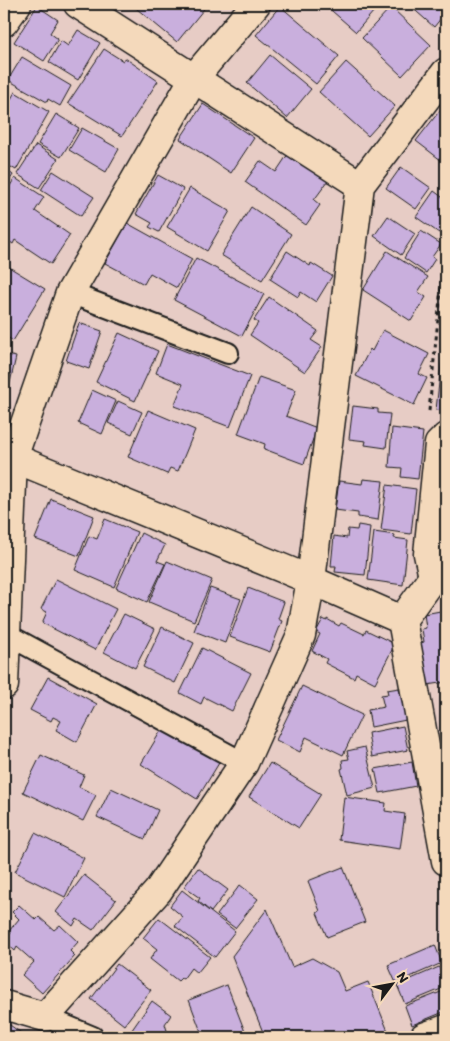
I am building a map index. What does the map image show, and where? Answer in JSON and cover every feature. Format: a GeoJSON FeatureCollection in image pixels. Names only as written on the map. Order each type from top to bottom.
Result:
{"type":"FeatureCollection","features":[{"type":"Feature","properties":{"kind":"street"},"geometry":{"type":"LineString","coordinates":[[4,22],[17,4]]}},
{"type":"Feature","properties":{"kind":"street"},"geometry":{"type":"LineString","coordinates":[[78,4],[360,185]]}},
{"type":"Feature","properties":{"kind":"street"},"geometry":{"type":"LineString","coordinates":[[4,685],[8,456],[70,294],[194,78],[256,4]]}},
{"type":"Feature","properties":{"kind":"street"},"geometry":{"type":"LineString","coordinates":[[4,1005],[45,1017],[158,891],[244,763],[301,635],[312,580],[360,185],[446,72]]}},
{"type":"Feature","properties":{"kind":"street"},"geometry":{"type":"LineString","coordinates":[[402,620],[440,578],[428,554],[439,444],[446,437]]}},
{"type":"Feature","properties":{"kind":"street"},"geometry":{"type":"LineString","coordinates":[[8,456],[312,580],[402,620]]}},
{"type":"Feature","properties":{"kind":"street"},"geometry":{"type":"LineString","coordinates":[[402,620],[446,861]]}},
{"type":"Feature","properties":{"kind":"street"},"geometry":{"type":"LineString","coordinates":[[424,1037],[446,1029]]}},
{"type":"Feature","properties":{"kind":"lane"},"geometry":{"type":"LineString","coordinates":[[70,294],[228,353]]}},
{"type":"Feature","properties":{"kind":"lane"},"geometry":{"type":"LineString","coordinates":[[6,634],[244,763]]}},
{"type":"Feature","properties":{"kind":"lane"},"geometry":{"type":"LineString","coordinates":[[45,1017],[93,1037]]}},
{"type":"Feature","properties":{"kind":"building"},"geometry":{"type":"Polygon","coordinates":[[[131,4],[208,4],[177,42],[131,4]]]}},
{"type":"Feature","properties":{"kind":"building"},"geometry":{"type":"Polygon","coordinates":[[[324,4],[380,4],[356,32],[324,4]]]}},
{"type":"Feature","properties":{"kind":"building"},"geometry":{"type":"Polygon","coordinates":[[[408,4],[446,4],[446,12],[434,27],[408,4]]]}},
{"type":"Feature","properties":{"kind":"building"},"geometry":{"type":"Polygon","coordinates":[[[37,6],[58,20],[50,33],[58,39],[44,61],[14,42],[37,6]]]}},
{"type":"Feature","properties":{"kind":"building"},"geometry":{"type":"Polygon","coordinates":[[[280,6],[339,56],[316,84],[256,35],[280,6]]]}},
{"type":"Feature","properties":{"kind":"building"},"geometry":{"type":"Polygon","coordinates":[[[391,7],[431,45],[402,76],[362,38],[391,7]]]}},
{"type":"Feature","properties":{"kind":"building"},"geometry":{"type":"Polygon","coordinates":[[[78,30],[100,43],[78,80],[49,62],[61,41],[68,46],[78,30]]]}},
{"type":"Feature","properties":{"kind":"building"},"geometry":{"type":"Polygon","coordinates":[[[104,49],[123,61],[125,58],[158,81],[122,136],[68,103],[104,49]]]}},
{"type":"Feature","properties":{"kind":"building"},"geometry":{"type":"Polygon","coordinates":[[[270,55],[311,89],[287,118],[247,83],[270,55]]]}},
{"type":"Feature","properties":{"kind":"building"},"geometry":{"type":"Polygon","coordinates":[[[22,57],[71,86],[60,106],[48,99],[47,102],[8,80],[22,57]]]}},
{"type":"Feature","properties":{"kind":"building"},"geometry":{"type":"Polygon","coordinates":[[[346,62],[395,106],[368,136],[319,92],[346,62]]]}},
{"type":"Feature","properties":{"kind":"building"},"geometry":{"type":"Polygon","coordinates":[[[15,92],[49,112],[16,170],[4,163],[4,111],[15,92]]]}},
{"type":"Feature","properties":{"kind":"building"},"geometry":{"type":"Polygon","coordinates":[[[203,104],[254,138],[231,173],[180,139],[203,104]]]}},
{"type":"Feature","properties":{"kind":"building"},"geometry":{"type":"Polygon","coordinates":[[[446,105],[446,164],[416,141],[446,105]]]}},
{"type":"Feature","properties":{"kind":"building"},"geometry":{"type":"Polygon","coordinates":[[[56,114],[79,128],[61,157],[38,144],[56,114]]]}},
{"type":"Feature","properties":{"kind":"building"},"geometry":{"type":"Polygon","coordinates":[[[82,128],[119,149],[106,172],[69,150],[82,128]]]}},
{"type":"Feature","properties":{"kind":"building"},"geometry":{"type":"Polygon","coordinates":[[[36,145],[58,159],[39,188],[17,174],[36,145]]]}},
{"type":"Feature","properties":{"kind":"building"},"geometry":{"type":"Polygon","coordinates":[[[288,154],[328,181],[314,200],[320,205],[306,225],[245,182],[260,161],[276,172],[288,154]]]}},
{"type":"Feature","properties":{"kind":"building"},"geometry":{"type":"Polygon","coordinates":[[[401,167],[431,188],[416,209],[386,188],[401,167]]]}},
{"type":"Feature","properties":{"kind":"building"},"geometry":{"type":"Polygon","coordinates":[[[4,168],[13,175],[7,184],[4,182],[4,168]]]}},
{"type":"Feature","properties":{"kind":"building"},"geometry":{"type":"Polygon","coordinates":[[[53,171],[94,197],[81,216],[41,190],[53,171]]]}},
{"type":"Feature","properties":{"kind":"building"},"geometry":{"type":"Polygon","coordinates":[[[158,175],[183,189],[159,232],[149,227],[152,223],[136,214],[158,175]]]}},
{"type":"Feature","properties":{"kind":"building"},"geometry":{"type":"Polygon","coordinates":[[[15,178],[44,197],[35,211],[70,235],[51,264],[15,240],[13,244],[4,238],[4,195],[15,178]]]}},
{"type":"Feature","properties":{"kind":"building"},"geometry":{"type":"Polygon","coordinates":[[[190,188],[230,211],[207,251],[167,227],[190,188]]]}},
{"type":"Feature","properties":{"kind":"building"},"geometry":{"type":"Polygon","coordinates":[[[434,191],[446,200],[446,222],[439,233],[416,217],[434,191]]]}},
{"type":"Feature","properties":{"kind":"building"},"geometry":{"type":"Polygon","coordinates":[[[251,207],[291,234],[262,280],[221,255],[251,207]]]}},
{"type":"Feature","properties":{"kind":"building"},"geometry":{"type":"Polygon","coordinates":[[[388,216],[415,234],[401,255],[374,236],[388,216]]]}},
{"type":"Feature","properties":{"kind":"building"},"geometry":{"type":"Polygon","coordinates":[[[127,223],[192,259],[177,288],[150,273],[144,284],[105,263],[127,223]]]}},
{"type":"Feature","properties":{"kind":"building"},"geometry":{"type":"Polygon","coordinates":[[[421,231],[441,244],[432,257],[435,259],[426,273],[404,258],[421,231]]]}},
{"type":"Feature","properties":{"kind":"building"},"geometry":{"type":"Polygon","coordinates":[[[287,251],[310,266],[311,263],[332,276],[316,302],[301,292],[298,297],[270,279],[287,251]]]}},
{"type":"Feature","properties":{"kind":"building"},"geometry":{"type":"Polygon","coordinates":[[[387,251],[428,277],[418,292],[426,297],[411,321],[363,290],[387,251]]]}},
{"type":"Feature","properties":{"kind":"building"},"geometry":{"type":"Polygon","coordinates":[[[196,258],[264,294],[242,336],[174,300],[196,258]]]}},
{"type":"Feature","properties":{"kind":"building"},"geometry":{"type":"Polygon","coordinates":[[[4,264],[45,289],[13,341],[4,335],[4,264]]]}},
{"type":"Feature","properties":{"kind":"building"},"geometry":{"type":"Polygon","coordinates":[[[269,297],[318,331],[311,340],[322,347],[305,372],[250,335],[258,323],[254,320],[269,297]]]}},
{"type":"Feature","properties":{"kind":"building"},"geometry":{"type":"Polygon","coordinates":[[[79,323],[102,331],[89,369],[66,361],[79,323]]]}},
{"type":"Feature","properties":{"kind":"building"},"geometry":{"type":"Polygon","coordinates":[[[383,330],[429,354],[419,374],[427,378],[414,405],[356,376],[370,349],[372,351],[383,330]]]}},
{"type":"Feature","properties":{"kind":"building"},"geometry":{"type":"Polygon","coordinates":[[[119,333],[158,351],[135,401],[96,382],[119,333]]]}},
{"type":"Feature","properties":{"kind":"building"},"geometry":{"type":"Polygon","coordinates":[[[167,344],[250,376],[230,427],[174,406],[183,384],[156,373],[167,344]]]}},
{"type":"Feature","properties":{"kind":"building"},"geometry":{"type":"Polygon","coordinates":[[[443,347],[446,347],[446,411],[436,410],[443,347]]]}},
{"type":"Feature","properties":{"kind":"building"},"geometry":{"type":"Polygon","coordinates":[[[4,354],[16,357],[4,408],[4,354]]]}},
{"type":"Feature","properties":{"kind":"building"},"geometry":{"type":"Polygon","coordinates":[[[259,377],[296,390],[286,416],[317,428],[304,464],[264,449],[265,444],[238,434],[259,377]]]}},
{"type":"Feature","properties":{"kind":"building"},"geometry":{"type":"Polygon","coordinates":[[[92,390],[116,401],[102,434],[78,423],[92,390]]]}},
{"type":"Feature","properties":{"kind":"building"},"geometry":{"type":"Polygon","coordinates":[[[118,401],[142,412],[132,434],[108,423],[118,401]]]}},
{"type":"Feature","properties":{"kind":"building"},"geometry":{"type":"Polygon","coordinates":[[[353,406],[378,409],[378,413],[390,414],[386,448],[365,445],[366,441],[349,439],[353,406]]]}},
{"type":"Feature","properties":{"kind":"building"},"geometry":{"type":"Polygon","coordinates":[[[148,410],[195,430],[178,471],[170,468],[167,474],[128,457],[148,410]]]}},
{"type":"Feature","properties":{"kind":"building"},"geometry":{"type":"Polygon","coordinates":[[[392,428],[423,432],[418,479],[401,477],[402,468],[389,467],[392,428]]]}},
{"type":"Feature","properties":{"kind":"building"},"geometry":{"type":"Polygon","coordinates":[[[363,479],[383,481],[378,520],[358,517],[358,513],[335,510],[339,481],[362,484],[363,479]]]}},
{"type":"Feature","properties":{"kind":"building"},"geometry":{"type":"Polygon","coordinates":[[[387,485],[416,489],[411,534],[381,530],[387,485]]]}},
{"type":"Feature","properties":{"kind":"building"},"geometry":{"type":"Polygon","coordinates":[[[51,499],[94,516],[79,556],[35,539],[51,499]]]}},
{"type":"Feature","properties":{"kind":"building"},"geometry":{"type":"Polygon","coordinates":[[[105,519],[137,532],[114,587],[75,570],[89,536],[97,539],[105,519]]]}},
{"type":"Feature","properties":{"kind":"building"},"geometry":{"type":"Polygon","coordinates":[[[358,525],[370,527],[365,575],[335,572],[336,566],[331,566],[334,536],[347,538],[348,529],[357,530],[358,525]]]}},
{"type":"Feature","properties":{"kind":"building"},"geometry":{"type":"Polygon","coordinates":[[[374,532],[395,535],[394,538],[408,540],[403,585],[368,580],[374,532]]]}},
{"type":"Feature","properties":{"kind":"building"},"geometry":{"type":"Polygon","coordinates":[[[141,533],[165,545],[157,561],[165,564],[147,602],[116,588],[141,533]]]}},
{"type":"Feature","properties":{"kind":"building"},"geometry":{"type":"Polygon","coordinates":[[[167,561],[212,580],[194,621],[149,602],[167,561]]]}},
{"type":"Feature","properties":{"kind":"building"},"geometry":{"type":"Polygon","coordinates":[[[56,579],[116,609],[95,650],[42,623],[47,612],[41,609],[56,579]]]}},
{"type":"Feature","properties":{"kind":"building"},"geometry":{"type":"Polygon","coordinates":[[[210,588],[241,599],[225,643],[194,631],[210,588]]]}},
{"type":"Feature","properties":{"kind":"building"},"geometry":{"type":"Polygon","coordinates":[[[248,588],[284,602],[278,619],[282,621],[270,652],[230,637],[248,588]]]}},
{"type":"Feature","properties":{"kind":"building"},"geometry":{"type":"Polygon","coordinates":[[[446,610],[446,682],[427,685],[420,643],[424,642],[422,629],[426,628],[424,614],[446,610]]]}},
{"type":"Feature","properties":{"kind":"building"},"geometry":{"type":"Polygon","coordinates":[[[124,614],[155,629],[135,668],[104,652],[124,614]]]}},
{"type":"Feature","properties":{"kind":"building"},"geometry":{"type":"Polygon","coordinates":[[[323,619],[327,621],[327,619],[339,626],[341,623],[364,634],[366,630],[395,644],[375,683],[356,673],[354,678],[325,663],[327,659],[312,651],[320,634],[316,632],[323,619]]]}},
{"type":"Feature","properties":{"kind":"building"},"geometry":{"type":"Polygon","coordinates":[[[162,627],[194,643],[175,683],[143,667],[162,627]]]}},
{"type":"Feature","properties":{"kind":"building"},"geometry":{"type":"Polygon","coordinates":[[[202,648],[251,673],[232,711],[204,697],[201,704],[180,693],[202,648]]]}},
{"type":"Feature","properties":{"kind":"building"},"geometry":{"type":"Polygon","coordinates":[[[48,677],[97,704],[77,742],[56,730],[61,721],[53,717],[51,721],[30,710],[48,677]]]}},
{"type":"Feature","properties":{"kind":"building"},"geometry":{"type":"Polygon","coordinates":[[[302,686],[362,715],[343,755],[306,737],[300,752],[276,740],[302,686]]]}},
{"type":"Feature","properties":{"kind":"building"},"geometry":{"type":"Polygon","coordinates":[[[399,688],[406,720],[371,727],[368,710],[384,707],[381,695],[388,694],[387,690],[399,688]]]}},
{"type":"Feature","properties":{"kind":"building"},"geometry":{"type":"Polygon","coordinates":[[[165,724],[211,752],[219,763],[197,799],[141,764],[165,724]]]}},
{"type":"Feature","properties":{"kind":"building"},"geometry":{"type":"Polygon","coordinates":[[[403,726],[408,750],[372,757],[368,733],[403,726]]]}},
{"type":"Feature","properties":{"kind":"building"},"geometry":{"type":"Polygon","coordinates":[[[365,747],[375,788],[347,795],[341,769],[343,768],[342,760],[349,759],[347,751],[365,747]]]}},
{"type":"Feature","properties":{"kind":"building"},"geometry":{"type":"Polygon","coordinates":[[[41,755],[84,775],[79,787],[96,795],[83,821],[23,792],[41,755]]]}},
{"type":"Feature","properties":{"kind":"building"},"geometry":{"type":"Polygon","coordinates":[[[412,762],[416,786],[380,793],[375,769],[412,762]]]}},
{"type":"Feature","properties":{"kind":"building"},"geometry":{"type":"Polygon","coordinates":[[[270,763],[321,794],[299,828],[249,797],[270,763]]]}},
{"type":"Feature","properties":{"kind":"building"},"geometry":{"type":"Polygon","coordinates":[[[111,788],[158,810],[145,839],[97,817],[111,788]]]}},
{"type":"Feature","properties":{"kind":"building"},"geometry":{"type":"Polygon","coordinates":[[[344,797],[386,803],[385,811],[405,814],[400,849],[339,840],[344,797]]]}},
{"type":"Feature","properties":{"kind":"building"},"geometry":{"type":"Polygon","coordinates":[[[35,833],[84,858],[65,897],[15,872],[35,833]]]}},
{"type":"Feature","properties":{"kind":"building"},"geometry":{"type":"Polygon","coordinates":[[[343,867],[365,922],[327,937],[317,913],[320,911],[308,881],[343,867]]]}},
{"type":"Feature","properties":{"kind":"building"},"geometry":{"type":"Polygon","coordinates":[[[198,868],[228,890],[211,912],[198,901],[200,898],[184,887],[198,868]]]}},
{"type":"Feature","properties":{"kind":"building"},"geometry":{"type":"Polygon","coordinates":[[[84,875],[116,900],[93,930],[77,919],[73,926],[56,912],[84,875]]]}},
{"type":"Feature","properties":{"kind":"building"},"geometry":{"type":"Polygon","coordinates":[[[240,885],[258,899],[235,928],[217,915],[240,885]]]}},
{"type":"Feature","properties":{"kind":"building"},"geometry":{"type":"Polygon","coordinates":[[[182,890],[235,931],[215,957],[175,926],[183,917],[170,906],[182,890]]]}},
{"type":"Feature","properties":{"kind":"building"},"geometry":{"type":"Polygon","coordinates":[[[19,905],[36,920],[39,917],[54,930],[60,925],[78,942],[70,951],[75,956],[42,993],[22,975],[34,962],[17,947],[15,951],[4,941],[11,933],[9,931],[19,919],[12,912],[19,905]]]}},
{"type":"Feature","properties":{"kind":"building"},"geometry":{"type":"Polygon","coordinates":[[[267,909],[292,967],[312,958],[337,972],[345,991],[368,982],[390,1036],[265,1037],[232,956],[267,909]]]}},
{"type":"Feature","properties":{"kind":"building"},"geometry":{"type":"Polygon","coordinates":[[[159,918],[210,957],[197,973],[191,968],[183,979],[181,978],[178,981],[150,959],[157,949],[143,938],[159,918]]]}},
{"type":"Feature","properties":{"kind":"building"},"geometry":{"type":"Polygon","coordinates":[[[435,945],[442,963],[396,983],[388,965],[435,945]]]}},
{"type":"Feature","properties":{"kind":"building"},"geometry":{"type":"Polygon","coordinates":[[[117,964],[151,990],[124,1025],[91,999],[117,964]]]}},
{"type":"Feature","properties":{"kind":"building"},"geometry":{"type":"Polygon","coordinates":[[[439,967],[446,987],[405,1004],[397,985],[439,967]]]}},
{"type":"Feature","properties":{"kind":"building"},"geometry":{"type":"Polygon","coordinates":[[[227,985],[247,1037],[203,1037],[189,1000],[227,985]]]}},
{"type":"Feature","properties":{"kind":"building"},"geometry":{"type":"Polygon","coordinates":[[[446,990],[446,1011],[412,1025],[405,1006],[446,990]]]}},
{"type":"Feature","properties":{"kind":"building"},"geometry":{"type":"Polygon","coordinates":[[[152,1001],[171,1015],[165,1024],[169,1037],[127,1037],[152,1001]]]}},
{"type":"Feature","properties":{"kind":"building"},"geometry":{"type":"Polygon","coordinates":[[[4,1021],[27,1037],[4,1037],[4,1021]]]}}]}
